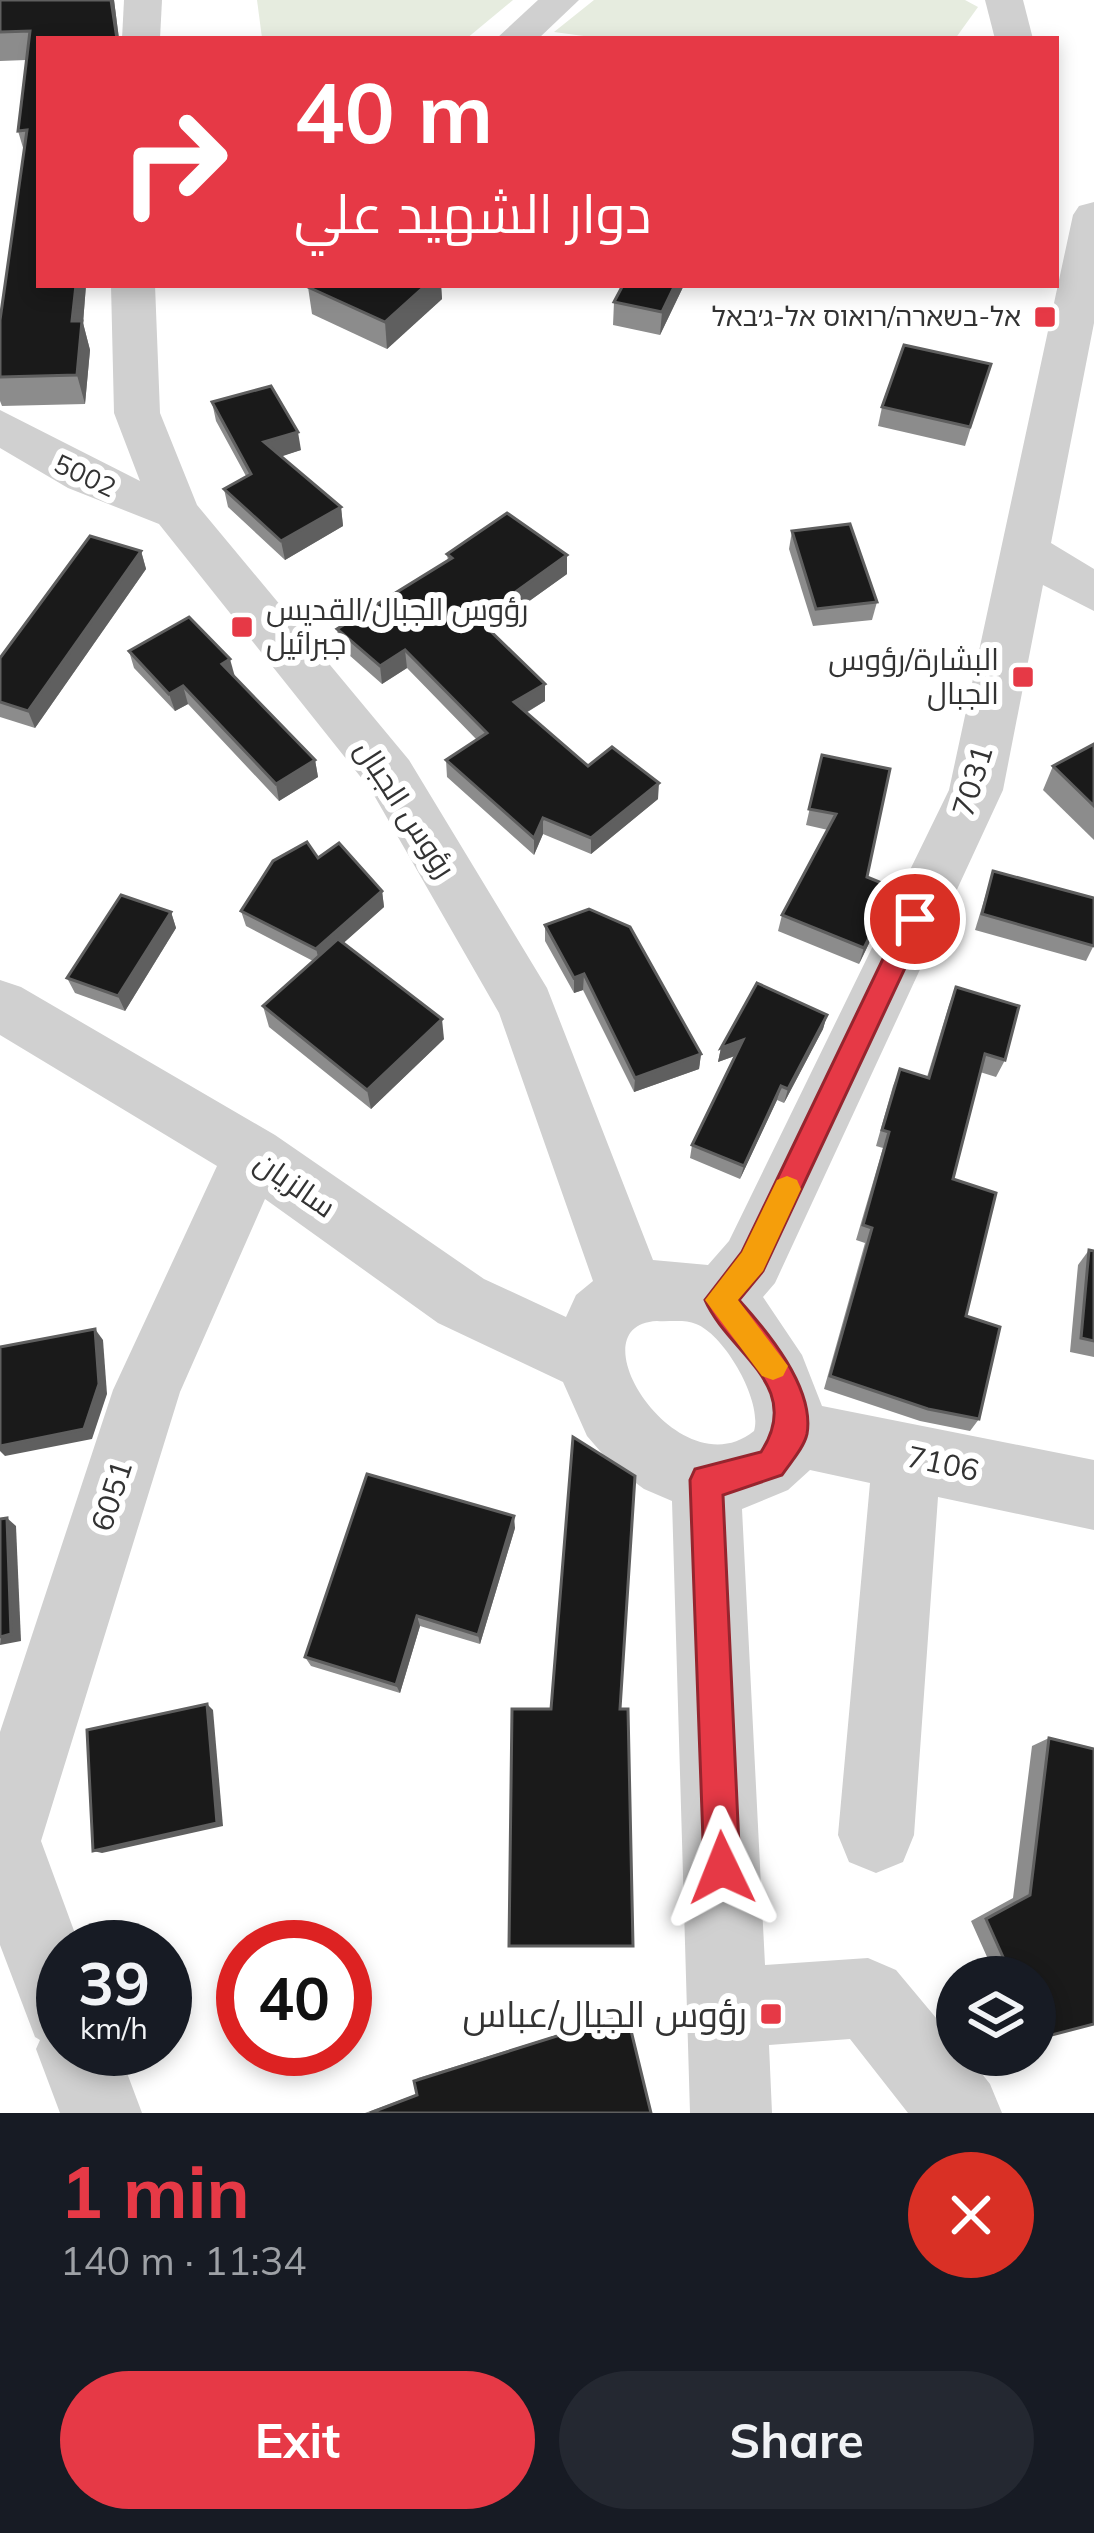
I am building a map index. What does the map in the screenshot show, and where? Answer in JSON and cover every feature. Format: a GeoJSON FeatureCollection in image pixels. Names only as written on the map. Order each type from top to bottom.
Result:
{"type":"FeatureCollection","features":[{"type":"Feature","properties":{"kind":"street"},"geometry":{"type":"LineString","coordinates":[[142,0],[142,36]]}},
{"type":"Feature","properties":{"kind":"street"},"geometry":{"type":"LineString","coordinates":[[518,36],[560,0]]}},
{"type":"Feature","properties":{"kind":"street"},"geometry":{"type":"LineString","coordinates":[[1004,0],[1013,36]]}},
{"type":"Feature","properties":{"kind":"street","name":"7031"},"geometry":{"type":"LineString","coordinates":[[720,1300],[752,1262],[976,790],[1094,215]]}},
{"type":"Feature","properties":{"kind":"street","name":"رؤوس الجبال"},"geometry":{"type":"LineString","coordinates":[[134,288],[136,413],[176,512],[390,775],[526,1006],[609,1224],[628,1294]]}},
{"type":"Feature","properties":{"kind":"street","name":"5002"},"geometry":{"type":"LineString","coordinates":[[0,426],[52,463],[176,512]]}},
{"type":"Feature","properties":{"kind":"street"},"geometry":{"type":"LineString","coordinates":[[1025,550],[1094,593]]}},
{"type":"Feature","properties":{"kind":"street","name":"سالزيان"},"geometry":{"type":"LineString","coordinates":[[0,1005],[253,1155],[460,1300],[591,1362]]}},
{"type":"Feature","properties":{"kind":"street","name":"6051"},"geometry":{"type":"LineString","coordinates":[[1,1844],[147,1390],[253,1155]]}},
{"type":"Feature","properties":{"kind":"street"},"geometry":{"type":"LineString","coordinates":[[690,1292],[720,1300],[768,1355],[789,1405],[792,1433],[771,1464],[733,1478],[706,1480],[648,1455],[615,1420],[600,1395],[591,1362],[593,1337],[604,1310],[628,1294],[690,1292]]}},
{"type":"Feature","properties":{"kind":"street","name":"7106"},"geometry":{"type":"LineString","coordinates":[[792,1433],[1094,1496]]}},
{"type":"Feature","properties":{"kind":"street"},"geometry":{"type":"LineString","coordinates":[[876,1835],[907,1456]]}},
{"type":"Feature","properties":{"kind":"street"},"geometry":{"type":"LineString","coordinates":[[706,1480],[731,2113]]}},
{"type":"Feature","properties":{"kind":"street"},"geometry":{"type":"LineString","coordinates":[[1,1844],[36,1937]]}},
{"type":"Feature","properties":{"kind":"street"},"geometry":{"type":"LineString","coordinates":[[727,2008],[868,1998],[961,2113]]}},
{"type":"Feature","properties":{"kind":"street"},"geometry":{"type":"LineString","coordinates":[[87,2076],[100,2113]]}},
{"type":"Feature","properties":{"kind":"shaded area"},"geometry":{"type":"Polygon","coordinates":[[[257,0],[513,0],[470,36],[262,36],[257,0]]]}},
{"type":"Feature","properties":{"kind":"shaded area"},"geometry":{"type":"Polygon","coordinates":[[[594,0],[965,0],[978,7],[957,36],[584,36],[554,32],[594,0]]]}},
{"type":"Feature","properties":{"kind":"building"},"geometry":{"type":"Polygon","coordinates":[[[0,0],[111,0],[117,36],[36,36],[36,288],[76,288],[72,321],[82,321],[77,375],[0,377],[0,320],[27,130],[18,131],[30,31],[0,32],[0,0]]]}},
{"type":"Feature","properties":{"kind":"building"},"geometry":{"type":"Polygon","coordinates":[[[310,288],[423,288],[385,322],[310,288]]]}},
{"type":"Feature","properties":{"kind":"building"},"geometry":{"type":"Polygon","coordinates":[[[621,288],[674,288],[662,312],[614,302],[621,288]]]}},
{"type":"Feature","properties":{"kind":"building"},"geometry":{"type":"Polygon","coordinates":[[[904,345],[991,364],[970,427],[882,407],[904,345]]]}},
{"type":"Feature","properties":{"kind":"building"},"geometry":{"type":"Polygon","coordinates":[[[271,386],[298,432],[264,442],[341,507],[281,541],[224,489],[251,474],[212,402],[271,386]]]}},
{"type":"Feature","properties":{"kind":"building"},"geometry":{"type":"Polygon","coordinates":[[[507,513],[567,555],[478,619],[545,684],[514,702],[588,766],[612,747],[659,783],[591,838],[543,818],[534,838],[446,760],[487,733],[405,650],[380,666],[337,629],[452,558],[447,554],[507,513]]]}},
{"type":"Feature","properties":{"kind":"building"},"geometry":{"type":"Polygon","coordinates":[[[850,524],[877,602],[816,609],[792,531],[850,524]]]}},
{"type":"Feature","properties":{"kind":"building"},"geometry":{"type":"Polygon","coordinates":[[[90,536],[141,551],[28,711],[0,702],[0,658],[90,536]]]}},
{"type":"Feature","properties":{"kind":"building"},"geometry":{"type":"Polygon","coordinates":[[[189,617],[230,659],[222,664],[315,760],[276,784],[183,686],[169,694],[129,651],[189,617]]]}},
{"type":"Feature","properties":{"kind":"building"},"geometry":{"type":"Polygon","coordinates":[[[1094,744],[1094,806],[1053,766],[1094,744]]]}},
{"type":"Feature","properties":{"kind":"building"},"geometry":{"type":"Polygon","coordinates":[[[822,755],[890,769],[867,877],[894,888],[864,948],[782,915],[836,814],[809,809],[822,755]]]}},
{"type":"Feature","properties":{"kind":"building"},"geometry":{"type":"Polygon","coordinates":[[[307,842],[318,858],[339,843],[382,891],[316,949],[241,911],[273,861],[307,842]]]}},
{"type":"Feature","properties":{"kind":"building"},"geometry":{"type":"Polygon","coordinates":[[[993,871],[1094,898],[1094,946],[982,914],[993,871]]]}},
{"type":"Feature","properties":{"kind":"building"},"geometry":{"type":"Polygon","coordinates":[[[121,895],[171,912],[118,996],[67,978],[121,895]]]}},
{"type":"Feature","properties":{"kind":"building"},"geometry":{"type":"Polygon","coordinates":[[[589,909],[630,927],[701,1054],[635,1078],[584,974],[574,978],[545,925],[589,909]]]}},
{"type":"Feature","properties":{"kind":"building"},"geometry":{"type":"Polygon","coordinates":[[[338,939],[442,1019],[367,1090],[263,1006],[338,939]]]}},
{"type":"Feature","properties":{"kind":"building"},"geometry":{"type":"Polygon","coordinates":[[[757,983],[827,1015],[788,1089],[781,1086],[744,1166],[692,1145],[743,1040],[721,1048],[757,983]]]}},
{"type":"Feature","properties":{"kind":"building"},"geometry":{"type":"Polygon","coordinates":[[[956,987],[1019,1006],[1005,1060],[985,1054],[953,1179],[996,1193],[966,1316],[1000,1327],[979,1419],[928,1409],[830,1376],[872,1228],[863,1225],[889,1132],[882,1130],[900,1069],[929,1078],[956,987]]]}},
{"type":"Feature","properties":{"kind":"building"},"geometry":{"type":"Polygon","coordinates":[[[1089,1250],[1094,1251],[1094,1341],[1081,1338],[1089,1250]]]}},
{"type":"Feature","properties":{"kind":"building"},"geometry":{"type":"Polygon","coordinates":[[[95,1329],[99,1384],[84,1429],[0,1446],[0,1347],[95,1329]]]}},
{"type":"Feature","properties":{"kind":"building"},"geometry":{"type":"Polygon","coordinates":[[[573,1437],[635,1476],[620,1709],[628,1709],[633,1946],[509,1946],[512,1709],[551,1709],[573,1437]]]}},
{"type":"Feature","properties":{"kind":"building"},"geometry":{"type":"Polygon","coordinates":[[[367,1474],[514,1516],[478,1635],[417,1616],[396,1685],[305,1657],[367,1474]]]}},
{"type":"Feature","properties":{"kind":"building"},"geometry":{"type":"Polygon","coordinates":[[[7,1518],[11,1634],[0,1637],[0,1519],[7,1518]]]}},
{"type":"Feature","properties":{"kind":"building"},"geometry":{"type":"Polygon","coordinates":[[[207,1704],[217,1823],[93,1851],[87,1730],[207,1704]]]}},
{"type":"Feature","properties":{"kind":"building"},"geometry":{"type":"Polygon","coordinates":[[[1049,1738],[1094,1749],[1094,2024],[1056,2034],[1056,1956],[1003,1956],[986,1919],[1030,1895],[1049,1738]]]}},
{"type":"Feature","properties":{"kind":"building"},"geometry":{"type":"Polygon","coordinates":[[[627,2014],[651,2113],[370,2113],[417,2095],[414,2081],[627,2014]]]}},
{"type":"Feature","properties":{"kind":"slow traffic"},"geometry":{"type":"LineString","coordinates":[[773,1366],[720,1300],[752,1262],[787,1189]]}},
{"type":"Feature","properties":{"kind":"place","name":"אל-בשארה/רואוס אל-ג׳באל"},"geometry":{"type":"Point","coordinates":[1045,317]}},
{"type":"Feature","properties":{"kind":"place","name":"رؤوس الجبال/القديس جبرائيل"},"geometry":{"type":"Point","coordinates":[242,627]}},
{"type":"Feature","properties":{"kind":"place","name":"البشارة/رؤوس الجبال"},"geometry":{"type":"Point","coordinates":[1023,677]}},
{"type":"Feature","properties":{"kind":"place","name":"رؤوس الجبال/عباس"},"geometry":{"type":"Point","coordinates":[771,2014]}},
{"type":"Feature","properties":{"kind":"route"},"geometry":{"type":"LineString","coordinates":[[722,1868],[706,1480],[733,1478],[771,1464],[792,1433],[789,1405],[768,1355],[720,1300],[752,1262],[915,919]]}}]}
